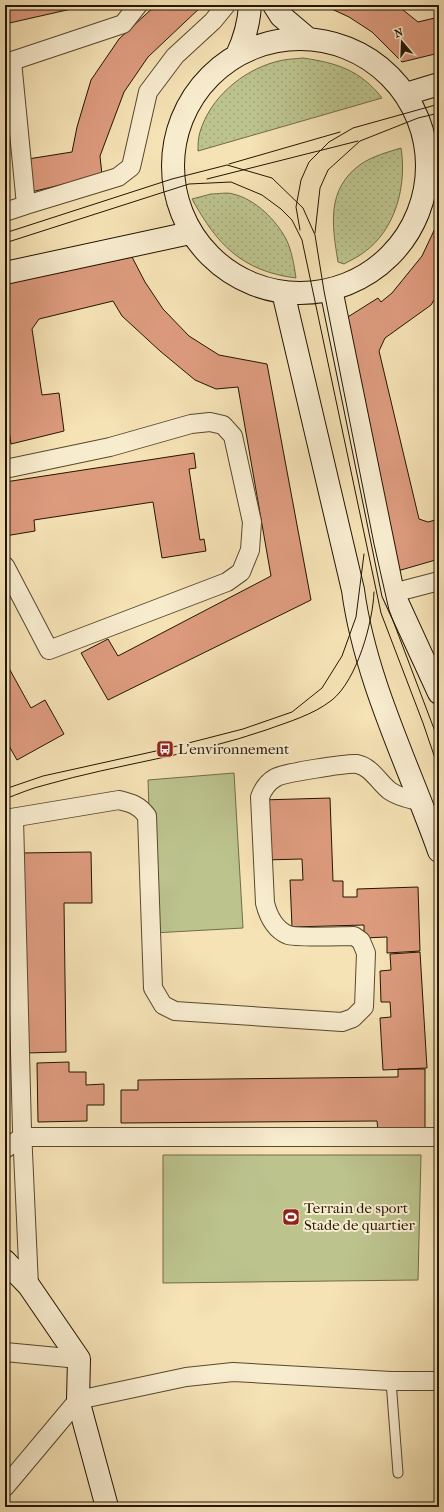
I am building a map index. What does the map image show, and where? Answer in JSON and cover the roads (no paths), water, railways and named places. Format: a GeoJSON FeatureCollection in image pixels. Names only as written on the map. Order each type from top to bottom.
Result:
{"type":"FeatureCollection","features":[{"type":"Feature","properties":{"kind":"main road"},"geometry":{"type":"LineString","coordinates":[[237,55],[250,19],[250,5]]}},
{"type":"Feature","properties":{"kind":"main road"},"geometry":{"type":"LineString","coordinates":[[274,5],[282,16],[308,38]]}},
{"type":"Feature","properties":{"kind":"main road"},"geometry":{"type":"LineString","coordinates":[[308,38],[346,46],[380,65],[406,94],[419,118],[433,152],[425,191],[413,224],[392,253],[364,276],[331,289],[313,292],[283,292],[246,282],[215,262],[190,233],[180,211],[172,179],[173,149],[180,121],[193,94],[213,72],[237,55],[271,41],[308,38]]}},
{"type":"Feature","properties":{"kind":"main road"},"geometry":{"type":"LineString","coordinates":[[406,94],[439,84]]}},
{"type":"Feature","properties":{"kind":"main road"},"geometry":{"type":"LineString","coordinates":[[5,273],[190,233]]}},
{"type":"Feature","properties":{"kind":"main road"},"geometry":{"type":"LineString","coordinates":[[331,289],[393,593],[439,693]]}},
{"type":"Feature","properties":{"kind":"main road"},"geometry":{"type":"LineString","coordinates":[[283,292],[353,590],[356,617],[364,646],[375,682],[422,802],[439,851]]}},
{"type":"Feature","properties":{"kind":"main road"},"geometry":{"type":"LineString","coordinates":[[5,1261],[29,1286],[79,1359],[78,1400],[107,1507]]}},
{"type":"Feature","properties":{"kind":"street"},"geometry":{"type":"LineString","coordinates":[[26,205],[8,62],[123,24],[138,5]]}},
{"type":"Feature","properties":{"kind":"street"},"geometry":{"type":"LineString","coordinates":[[5,212],[118,177],[131,167],[148,92],[175,56],[213,21],[226,5]]}},
{"type":"Feature","properties":{"kind":"street"},"geometry":{"type":"LineString","coordinates":[[5,469],[110,447],[191,424],[210,422],[223,425],[233,436],[252,522],[250,550],[241,572],[227,582],[49,650],[5,566]]}},
{"type":"Feature","properties":{"kind":"street"},"geometry":{"type":"LineString","coordinates":[[393,593],[439,581]]}},
{"type":"Feature","properties":{"kind":"street"},"geometry":{"type":"LineString","coordinates":[[29,1286],[10,819],[119,800],[132,803],[141,808],[147,816],[153,988],[163,1005],[175,1011],[342,1022],[354,1018],[364,1007],[366,954],[361,941],[354,936],[288,935],[278,928],[269,917],[265,902],[260,797],[263,788],[275,778],[290,772],[357,764],[371,771],[389,791],[401,798],[422,802]]}},
{"type":"Feature","properties":{"kind":"street"},"geometry":{"type":"LineString","coordinates":[[5,1149],[22,1137],[439,1138]]}},
{"type":"Feature","properties":{"kind":"street"},"geometry":{"type":"LineString","coordinates":[[5,1352],[79,1359]]}},
{"type":"Feature","properties":{"kind":"street"},"geometry":{"type":"LineString","coordinates":[[5,1487],[78,1400],[186,1377],[233,1372],[391,1381],[439,1381]]}},
{"type":"Feature","properties":{"kind":"lane"},"geometry":{"type":"LineString","coordinates":[[391,1381],[398,1473]]}},
{"type":"Feature","properties":{"kind":"tram line"},"geometry":{"type":"LineString","coordinates":[[300,230],[296,207],[301,180],[309,162],[329,142],[353,128],[439,104]]}},
{"type":"Feature","properties":{"kind":"tram line"},"geometry":{"type":"LineString","coordinates":[[315,233],[320,188],[328,170],[360,141],[418,118],[439,113]]}},
{"type":"Feature","properties":{"kind":"tram line"},"geometry":{"type":"LineString","coordinates":[[229,164],[340,132]]}},
{"type":"Feature","properties":{"kind":"tram line"},"geometry":{"type":"LineString","coordinates":[[207,179],[358,141]]}},
{"type":"Feature","properties":{"kind":"tram line"},"geometry":{"type":"LineString","coordinates":[[5,233],[172,179],[227,165],[272,178],[303,208],[315,235],[324,291],[374,544],[389,610],[439,742]]}},
{"type":"Feature","properties":{"kind":"tram line"},"geometry":{"type":"LineString","coordinates":[[5,243],[189,184],[231,182],[262,195],[281,209],[292,220],[302,240],[381,613],[423,723],[439,770]]}},
{"type":"Feature","properties":{"kind":"tram line"},"geometry":{"type":"LineString","coordinates":[[5,789],[43,776],[165,749],[243,729],[292,712],[322,688],[342,656],[356,617],[364,554]]}},
{"type":"Feature","properties":{"kind":"tram line"},"geometry":{"type":"LineString","coordinates":[[5,799],[35,788],[100,771],[184,753],[239,739],[292,721],[317,710],[332,700],[341,691],[356,665],[371,619],[374,592]]}},
{"type":"Feature","properties":{"kind":"place","name":"L'environnement"},"geometry":{"type":"Point","coordinates":[165,749]}},
{"type":"Feature","properties":{"kind":"place","name":"Terrain de sport Stade de quartier"},"geometry":{"type":"Point","coordinates":[291,1217]}}]}
